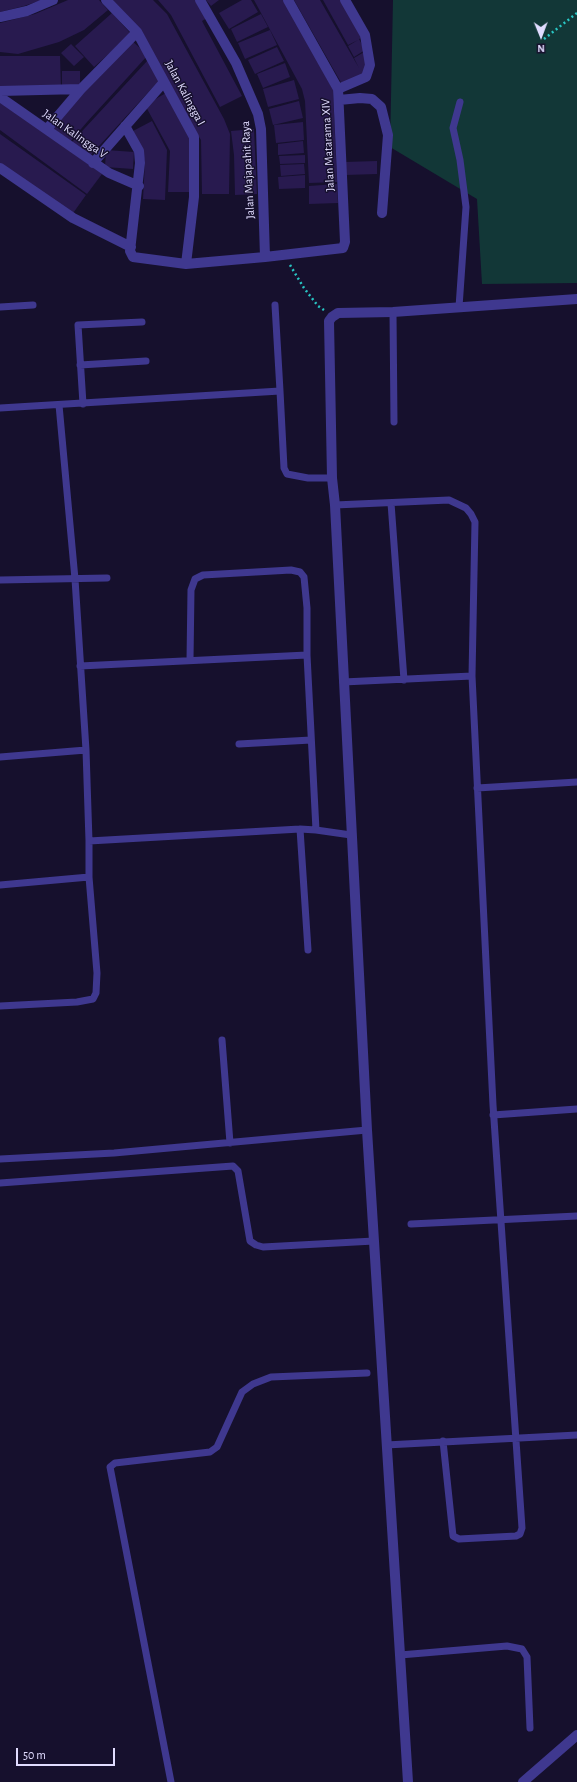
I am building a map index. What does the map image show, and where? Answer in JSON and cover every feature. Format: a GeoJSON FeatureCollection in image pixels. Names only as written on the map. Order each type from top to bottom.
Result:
{"type":"FeatureCollection","features":[{"type":"Feature","properties":{"kind":"street"},"geometry":{"type":"LineString","coordinates":[[0,17],[27,11],[53,0]]}},
{"type":"Feature","properties":{"kind":"street","name":"Jalan Kalingga I"},"geometry":{"type":"LineString","coordinates":[[106,0],[137,32],[194,139],[194,197],[186,264]]}},
{"type":"Feature","properties":{"kind":"street","name":"Jalan Majapahit Raya"},"geometry":{"type":"LineString","coordinates":[[200,0],[236,63],[258,114],[261,129],[265,257]]}},
{"type":"Feature","properties":{"kind":"street","name":"Jalan Matarama XIV"},"geometry":{"type":"LineString","coordinates":[[287,255],[337,250],[343,248],[345,242],[338,94],[288,0]]}},
{"type":"Feature","properties":{"kind":"street"},"geometry":{"type":"LineString","coordinates":[[338,94],[366,77],[370,64],[364,35],[345,0]]}},
{"type":"Feature","properties":{"kind":"street"},"geometry":{"type":"LineString","coordinates":[[46,129],[81,89],[137,32]]}},
{"type":"Feature","properties":{"kind":"street"},"geometry":{"type":"LineString","coordinates":[[93,163],[164,82]]}},
{"type":"Feature","properties":{"kind":"street"},"geometry":{"type":"LineString","coordinates":[[0,91],[81,89]]}},
{"type":"Feature","properties":{"kind":"street"},"geometry":{"type":"LineString","coordinates":[[338,94],[372,99],[381,107],[388,135],[382,213]]}},
{"type":"Feature","properties":{"kind":"street","name":"Jalan Kalingga V"},"geometry":{"type":"LineString","coordinates":[[0,97],[113,176],[139,186]]}},
{"type":"Feature","properties":{"kind":"street"},"geometry":{"type":"LineString","coordinates":[[126,126],[139,153],[139,186],[130,254],[135,258],[186,264],[287,255]]}},
{"type":"Feature","properties":{"kind":"street"},"geometry":{"type":"LineString","coordinates":[[0,168],[73,218],[131,247]]}},
{"type":"Feature","properties":{"kind":"street"},"geometry":{"type":"LineString","coordinates":[[408,1782],[367,1130],[335,505],[332,478],[328,321],[338,313],[393,312],[577,299]]}},
{"type":"Feature","properties":{"kind":"street"},"geometry":{"type":"LineString","coordinates":[[523,1782],[577,1735]]}},
{"type":"Feature","properties":{"kind":"lane"},"geometry":{"type":"LineString","coordinates":[[459,307],[466,207],[460,160],[453,128],[460,102]]}},
{"type":"Feature","properties":{"kind":"lane"},"geometry":{"type":"LineString","coordinates":[[0,307],[34,305]]}},
{"type":"Feature","properties":{"kind":"lane"},"geometry":{"type":"LineString","coordinates":[[275,305],[284,468],[287,474],[308,478],[332,478]]}},
{"type":"Feature","properties":{"kind":"lane"},"geometry":{"type":"LineString","coordinates":[[393,312],[394,422]]}},
{"type":"Feature","properties":{"kind":"lane"},"geometry":{"type":"LineString","coordinates":[[83,404],[78,325],[142,322]]}},
{"type":"Feature","properties":{"kind":"lane"},"geometry":{"type":"LineString","coordinates":[[80,365],[146,361]]}},
{"type":"Feature","properties":{"kind":"lane"},"geometry":{"type":"LineString","coordinates":[[0,408],[280,391]]}},
{"type":"Feature","properties":{"kind":"lane"},"geometry":{"type":"LineString","coordinates":[[0,1006],[77,1002],[93,999],[96,993],[97,973],[89,876],[86,750],[75,578],[58,405]]}},
{"type":"Feature","properties":{"kind":"lane"},"geometry":{"type":"LineString","coordinates":[[335,505],[449,500],[459,504],[471,514],[474,522],[472,676],[477,788],[493,1115],[522,1528],[520,1534],[516,1536],[459,1539],[453,1536],[443,1441]]}},
{"type":"Feature","properties":{"kind":"lane"},"geometry":{"type":"LineString","coordinates":[[391,503],[404,680]]}},
{"type":"Feature","properties":{"kind":"lane"},"geometry":{"type":"LineString","coordinates":[[190,660],[190,590],[195,579],[203,575],[291,570],[300,572],[304,577],[307,608],[311,740],[316,830]]}},
{"type":"Feature","properties":{"kind":"lane"},"geometry":{"type":"LineString","coordinates":[[0,580],[107,578]]}},
{"type":"Feature","properties":{"kind":"lane"},"geometry":{"type":"LineString","coordinates":[[80,666],[308,655]]}},
{"type":"Feature","properties":{"kind":"lane"},"geometry":{"type":"LineString","coordinates":[[343,682],[472,676]]}},
{"type":"Feature","properties":{"kind":"lane"},"geometry":{"type":"LineString","coordinates":[[239,744],[311,740]]}},
{"type":"Feature","properties":{"kind":"lane"},"geometry":{"type":"LineString","coordinates":[[0,757],[86,750]]}},
{"type":"Feature","properties":{"kind":"lane"},"geometry":{"type":"LineString","coordinates":[[477,788],[577,782]]}},
{"type":"Feature","properties":{"kind":"lane"},"geometry":{"type":"LineString","coordinates":[[89,841],[300,829],[351,835]]}},
{"type":"Feature","properties":{"kind":"lane"},"geometry":{"type":"LineString","coordinates":[[300,829],[308,950]]}},
{"type":"Feature","properties":{"kind":"lane"},"geometry":{"type":"LineString","coordinates":[[0,885],[89,876]]}},
{"type":"Feature","properties":{"kind":"lane"},"geometry":{"type":"LineString","coordinates":[[222,1040],[230,1143]]}},
{"type":"Feature","properties":{"kind":"lane"},"geometry":{"type":"LineString","coordinates":[[493,1115],[577,1109]]}},
{"type":"Feature","properties":{"kind":"lane"},"geometry":{"type":"LineString","coordinates":[[0,1159],[114,1153],[367,1130]]}},
{"type":"Feature","properties":{"kind":"lane"},"geometry":{"type":"LineString","coordinates":[[0,1183],[233,1166],[238,1171],[250,1241],[256,1245],[263,1246],[374,1241]]}},
{"type":"Feature","properties":{"kind":"lane"},"geometry":{"type":"LineString","coordinates":[[411,1224],[577,1216]]}},
{"type":"Feature","properties":{"kind":"lane"},"geometry":{"type":"LineString","coordinates":[[170,1782],[110,1467],[114,1463],[210,1452],[218,1447],[242,1392],[253,1384],[271,1377],[366,1373]]}},
{"type":"Feature","properties":{"kind":"lane"},"geometry":{"type":"LineString","coordinates":[[386,1444],[577,1435]]}},
{"type":"Feature","properties":{"kind":"lane"},"geometry":{"type":"LineString","coordinates":[[400,1655],[507,1646],[522,1649],[527,1658],[530,1728]]}},
{"type":"Feature","properties":{"kind":"path"},"geometry":{"type":"LineString","coordinates":[[544,39],[577,13]]}},
{"type":"Feature","properties":{"kind":"path"},"geometry":{"type":"LineString","coordinates":[[287,255],[292,270],[304,288],[318,306],[332,317]]}},
{"type":"Feature","properties":{"kind":"green space"},"geometry":{"type":"Polygon","coordinates":[[[393,0],[577,0],[577,283],[482,284],[477,199],[390,147],[393,0]]]}},
{"type":"Feature","properties":{"kind":"building"},"geometry":{"type":"Polygon","coordinates":[[[0,0],[42,0],[0,12],[0,0]]]}},
{"type":"Feature","properties":{"kind":"building"},"geometry":{"type":"Polygon","coordinates":[[[68,0],[99,0],[108,10],[84,30],[59,42],[18,54],[0,52],[0,23],[35,14],[68,0]]]}},
{"type":"Feature","properties":{"kind":"building"},"geometry":{"type":"Polygon","coordinates":[[[111,0],[153,0],[167,14],[224,119],[230,134],[229,194],[202,194],[201,140],[111,0]]]}},
{"type":"Feature","properties":{"kind":"building"},"geometry":{"type":"Polygon","coordinates":[[[158,0],[196,0],[207,18],[202,21],[242,96],[220,107],[171,15],[158,0]]]}},
{"type":"Feature","properties":{"kind":"building"},"geometry":{"type":"Polygon","coordinates":[[[206,0],[219,0],[211,6],[206,0]]]}},
{"type":"Feature","properties":{"kind":"building"},"geometry":{"type":"Polygon","coordinates":[[[242,0],[251,0],[258,12],[229,29],[219,13],[242,0]]]}},
{"type":"Feature","properties":{"kind":"building"},"geometry":{"type":"Polygon","coordinates":[[[254,0],[285,0],[333,90],[337,182],[309,183],[305,101],[302,89],[254,0]]]}},
{"type":"Feature","properties":{"kind":"building"},"geometry":{"type":"Polygon","coordinates":[[[294,0],[320,0],[359,68],[354,58],[366,51],[366,74],[343,86],[294,0]]]}},
{"type":"Feature","properties":{"kind":"building"},"geometry":{"type":"Polygon","coordinates":[[[323,0],[343,0],[364,37],[359,39],[365,50],[354,57],[348,46],[358,40],[348,45],[323,0]]]}},
{"type":"Feature","properties":{"kind":"building"},"geometry":{"type":"Polygon","coordinates":[[[112,13],[131,34],[94,67],[75,46],[112,13]]]}},
{"type":"Feature","properties":{"kind":"building"},"geometry":{"type":"Polygon","coordinates":[[[261,14],[268,27],[237,42],[231,29],[261,14]]]}},
{"type":"Feature","properties":{"kind":"building"},"geometry":{"type":"Polygon","coordinates":[[[270,30],[277,45],[245,59],[238,43],[270,30]]]}},
{"type":"Feature","properties":{"kind":"building"},"geometry":{"type":"Polygon","coordinates":[[[132,41],[148,55],[70,142],[53,128],[70,107],[132,41]]]}},
{"type":"Feature","properties":{"kind":"building"},"geometry":{"type":"Polygon","coordinates":[[[71,44],[84,57],[74,66],[61,53],[71,44]]]}},
{"type":"Feature","properties":{"kind":"building"},"geometry":{"type":"Polygon","coordinates":[[[277,47],[284,61],[255,74],[248,60],[277,47]]]}},
{"type":"Feature","properties":{"kind":"building"},"geometry":{"type":"Polygon","coordinates":[[[0,56],[60,56],[61,88],[0,88],[0,56]]]}},
{"type":"Feature","properties":{"kind":"building"},"geometry":{"type":"Polygon","coordinates":[[[148,60],[161,81],[154,86],[89,157],[72,142],[148,60]]]}},
{"type":"Feature","properties":{"kind":"building"},"geometry":{"type":"Polygon","coordinates":[[[285,63],[290,77],[263,88],[257,74],[285,63]]]}},
{"type":"Feature","properties":{"kind":"building"},"geometry":{"type":"Polygon","coordinates":[[[62,71],[80,71],[80,86],[62,86],[62,71]]]}},
{"type":"Feature","properties":{"kind":"building"},"geometry":{"type":"Polygon","coordinates":[[[294,80],[299,99],[268,107],[263,89],[294,80]]]}},
{"type":"Feature","properties":{"kind":"building"},"geometry":{"type":"Polygon","coordinates":[[[166,93],[193,143],[190,192],[168,192],[170,151],[145,105],[166,93]]]}},
{"type":"Feature","properties":{"kind":"building"},"geometry":{"type":"Polygon","coordinates":[[[0,100],[102,174],[87,194],[0,130],[0,100]]]}},
{"type":"Feature","properties":{"kind":"building"},"geometry":{"type":"Polygon","coordinates":[[[299,101],[303,118],[273,125],[269,109],[299,101]]]}},
{"type":"Feature","properties":{"kind":"building"},"geometry":{"type":"Polygon","coordinates":[[[152,121],[167,150],[165,200],[143,199],[145,161],[133,131],[152,121]]]}},
{"type":"Feature","properties":{"kind":"building"},"geometry":{"type":"Polygon","coordinates":[[[303,122],[304,140],[276,143],[274,125],[303,122]]]}},
{"type":"Feature","properties":{"kind":"building"},"geometry":{"type":"Polygon","coordinates":[[[254,129],[257,194],[235,195],[234,155],[231,131],[254,129]]]}},
{"type":"Feature","properties":{"kind":"building"},"geometry":{"type":"Polygon","coordinates":[[[0,134],[86,195],[71,216],[0,165],[0,134]]]}},
{"type":"Feature","properties":{"kind":"building"},"geometry":{"type":"Polygon","coordinates":[[[303,141],[304,153],[278,155],[278,144],[303,141]]]}},
{"type":"Feature","properties":{"kind":"building"},"geometry":{"type":"Polygon","coordinates":[[[106,150],[134,152],[133,169],[105,167],[106,150]]]}},
{"type":"Feature","properties":{"kind":"building"},"geometry":{"type":"Polygon","coordinates":[[[305,155],[305,163],[280,164],[279,156],[305,155]]]}},
{"type":"Feature","properties":{"kind":"building"},"geometry":{"type":"Polygon","coordinates":[[[377,161],[377,174],[345,175],[345,162],[377,161]]]}},
{"type":"Feature","properties":{"kind":"building"},"geometry":{"type":"Polygon","coordinates":[[[304,164],[305,174],[281,176],[280,165],[304,164]]]}},
{"type":"Feature","properties":{"kind":"building"},"geometry":{"type":"Polygon","coordinates":[[[305,175],[305,188],[279,189],[278,177],[305,175]]]}},
{"type":"Feature","properties":{"kind":"building"},"geometry":{"type":"Polygon","coordinates":[[[337,184],[338,203],[309,204],[309,186],[337,184]]]}}]}
